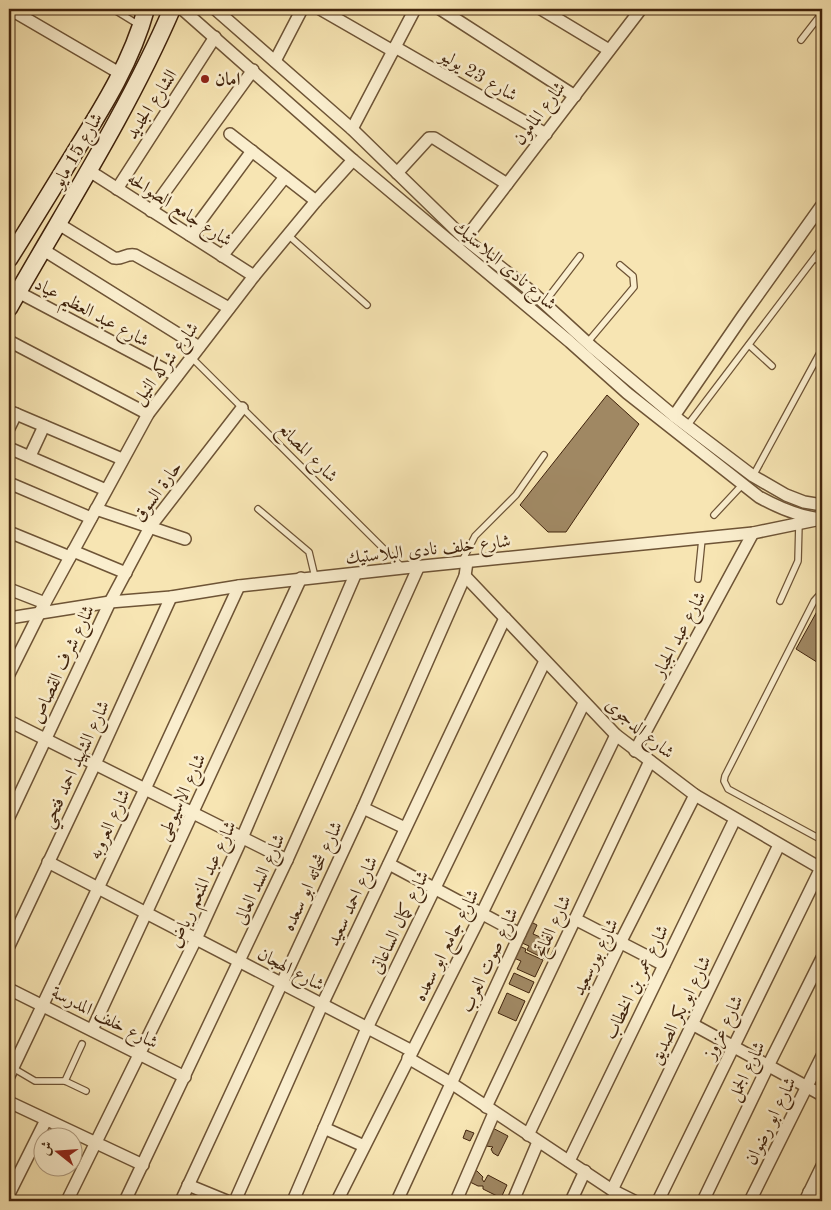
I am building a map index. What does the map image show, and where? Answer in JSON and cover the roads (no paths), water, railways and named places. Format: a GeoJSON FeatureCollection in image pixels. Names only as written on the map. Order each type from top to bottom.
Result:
{"type":"FeatureCollection","features":[{"type":"Feature","properties":{"kind":"main road","name":"شارع 15 مايو"},"geometry":{"type":"LineString","coordinates":[[9,259],[121,74],[146,9]]}},
{"type":"Feature","properties":{"kind":"main road","name":"شارع 15 مايو"},"geometry":{"type":"LineString","coordinates":[[9,308],[114,126],[144,70],[172,9]]}},
{"type":"Feature","properties":{"kind":"street","name":"شارع نادى البلاستيك"},"geometry":{"type":"LineString","coordinates":[[182,9],[254,70],[353,160],[570,342],[627,393],[760,497],[778,508],[799,515],[821,519]]}},
{"type":"Feature","properties":{"kind":"street","name":"شارع نادى البلاستيك"},"geometry":{"type":"LineString","coordinates":[[214,9],[352,129],[465,239],[544,303],[674,416],[753,476],[786,495],[819,502]]}},
{"type":"Feature","properties":{"kind":"street"},"geometry":{"type":"LineString","coordinates":[[275,61],[302,9]]}},
{"type":"Feature","properties":{"kind":"street","name":"شارع 23 يوليو"},"geometry":{"type":"LineString","coordinates":[[320,9],[546,134]]}},
{"type":"Feature","properties":{"kind":"street"},"geometry":{"type":"LineString","coordinates":[[352,129],[415,9]]}},
{"type":"Feature","properties":{"kind":"street"},"geometry":{"type":"LineString","coordinates":[[440,9],[575,96]]}},
{"type":"Feature","properties":{"kind":"street"},"geometry":{"type":"LineString","coordinates":[[541,9],[610,50]]}},
{"type":"Feature","properties":{"kind":"street","name":"شارع المامون"},"geometry":{"type":"LineString","coordinates":[[465,239],[640,9]]}},
{"type":"Feature","properties":{"kind":"street"},"geometry":{"type":"LineString","coordinates":[[12,13],[121,74]]}},
{"type":"Feature","properties":{"kind":"street","name":"الشارع الجديد"},"geometry":{"type":"LineString","coordinates":[[117,189],[215,37]]}},
{"type":"Feature","properties":{"kind":"street"},"geometry":{"type":"LineString","coordinates":[[152,211],[254,70]]}},
{"type":"Feature","properties":{"kind":"street"},"geometry":{"type":"LineString","coordinates":[[230,134],[316,201]]}},
{"type":"Feature","properties":{"kind":"street"},"geometry":{"type":"LineString","coordinates":[[397,173],[429,138],[434,138],[507,184]]}},
{"type":"Feature","properties":{"kind":"street"},"geometry":{"type":"LineString","coordinates":[[190,235],[252,152]]}},
{"type":"Feature","properties":{"kind":"street","name":"شارع شركه النيل"},"geometry":{"type":"LineString","coordinates":[[9,674],[42,608],[148,414],[254,276],[316,201],[353,160]]}},
{"type":"Feature","properties":{"kind":"street","name":"شارع جامع الصوالحه"},"geometry":{"type":"LineString","coordinates":[[88,170],[254,276]]}},
{"type":"Feature","properties":{"kind":"street"},"geometry":{"type":"LineString","coordinates":[[222,256],[285,177]]}},
{"type":"Feature","properties":{"kind":"street"},"geometry":{"type":"LineString","coordinates":[[674,416],[822,205]]}},
{"type":"Feature","properties":{"kind":"street"},"geometry":{"type":"LineString","coordinates":[[57,223],[114,258],[118,259],[126,254],[135,255],[229,308]]}},
{"type":"Feature","properties":{"kind":"street"},"geometry":{"type":"LineString","coordinates":[[42,249],[198,347]]}},
{"type":"Feature","properties":{"kind":"street","name":"شارع عبد العظيم عياد"},"geometry":{"type":"LineString","coordinates":[[18,292],[177,376]]}},
{"type":"Feature","properties":{"kind":"street"},"geometry":{"type":"LineString","coordinates":[[9,341],[148,414]]}},
{"type":"Feature","properties":{"kind":"street","name":"حارة السوق"},"geometry":{"type":"LineString","coordinates":[[110,602],[150,527],[242,408]]}},
{"type":"Feature","properties":{"kind":"street"},"geometry":{"type":"LineString","coordinates":[[9,428],[12,413],[122,459]]}},
{"type":"Feature","properties":{"kind":"street"},"geometry":{"type":"LineString","coordinates":[[30,456],[44,426]]}},
{"type":"Feature","properties":{"kind":"street"},"geometry":{"type":"LineString","coordinates":[[9,448],[106,490]]}},
{"type":"Feature","properties":{"kind":"street"},"geometry":{"type":"LineString","coordinates":[[9,483],[93,513],[150,527],[185,539]]}},
{"type":"Feature","properties":{"kind":"street","name":"شارع خلف نادى البلاستيك"},"geometry":{"type":"LineString","coordinates":[[9,618],[42,608],[171,597],[302,578],[355,575],[403,568],[702,539],[753,533],[821,519]]}},
{"type":"Feature","properties":{"kind":"street"},"geometry":{"type":"LineString","coordinates":[[9,532],[126,573]]}},
{"type":"Feature","properties":{"kind":"street","name":"شارع عبد الجبار"},"geometry":{"type":"LineString","coordinates":[[635,751],[753,533]]}},
{"type":"Feature","properties":{"kind":"street","name":"شارع شحاته ابو سعده"},"geometry":{"type":"LineString","coordinates":[[181,1201],[363,808],[465,576],[464,563]]}},
{"type":"Feature","properties":{"kind":"street","name":"شارع السد العالى"},"geometry":{"type":"LineString","coordinates":[[125,1201],[240,962],[418,568]]}},
{"type":"Feature","properties":{"kind":"street","name":"شارع عبد المنعم رياض"},"geometry":{"type":"LineString","coordinates":[[67,1201],[196,939],[242,838],[355,575]]}},
{"type":"Feature","properties":{"kind":"street","name":"شارع الدجوى"},"geometry":{"type":"LineString","coordinates":[[465,576],[584,703],[635,751],[734,819],[822,869]]}},
{"type":"Feature","properties":{"kind":"street","name":"شارع الاسيوطى"},"geometry":{"type":"LineString","coordinates":[[92,1030],[302,578]]}},
{"type":"Feature","properties":{"kind":"street","name":"شارع العروبه"},"geometry":{"type":"LineString","coordinates":[[11,1072],[239,586]]}},
{"type":"Feature","properties":{"kind":"street"},"geometry":{"type":"LineString","coordinates":[[9,589],[42,608]]}},
{"type":"Feature","properties":{"kind":"street","name":"شارع الشهيد احمد فتحي"},"geometry":{"type":"LineString","coordinates":[[9,946],[171,597]]}},
{"type":"Feature","properties":{"kind":"street","name":"شارع شرف القصاص"},"geometry":{"type":"LineString","coordinates":[[9,817],[110,602]]}},
{"type":"Feature","properties":{"kind":"street","name":"شارع احمد سعيد"},"geometry":{"type":"LineString","coordinates":[[235,1201],[322,1004],[505,618]]}},
{"type":"Feature","properties":{"kind":"street","name":"شارع كمال الساعاتى"},"geometry":{"type":"LineString","coordinates":[[293,1201],[367,1028],[545,661]]}},
{"type":"Feature","properties":{"kind":"street","name":"شارع جامع ابو سعده"},"geometry":{"type":"LineString","coordinates":[[337,1201],[482,913],[584,703]]}},
{"type":"Feature","properties":{"kind":"street"},"geometry":{"type":"LineString","coordinates":[[9,721],[287,860]]}},
{"type":"Feature","properties":{"kind":"street","name":"شارع صوت العرب"},"geometry":{"type":"LineString","coordinates":[[397,1201],[520,934],[616,735]]}},
{"type":"Feature","properties":{"kind":"street","name":"شارع الفاتح"},"geometry":{"type":"LineString","coordinates":[[456,1201],[490,1110],[575,919],[650,761]]}},
{"type":"Feature","properties":{"kind":"street","name":"شارع بورسعيد"},"geometry":{"type":"LineString","coordinates":[[528,1135],[620,943],[695,794]]}},
{"type":"Feature","properties":{"kind":"street"},"geometry":{"type":"LineString","coordinates":[[363,808],[405,828]]}},
{"type":"Feature","properties":{"kind":"street","name":"شارع عمر بن الخطاب"},"geometry":{"type":"LineString","coordinates":[[569,1161],[734,819]]}},
{"type":"Feature","properties":{"kind":"street","name":"شارع ابو بكر الصديق"},"geometry":{"type":"LineString","coordinates":[[612,1190],[779,845]]}},
{"type":"Feature","properties":{"kind":"street","name":"شارع الهجان"},"geometry":{"type":"LineString","coordinates":[[48,862],[367,1028],[410,1054],[538,1142],[612,1190],[633,1201]]}},
{"type":"Feature","properties":{"kind":"street"},"geometry":{"type":"LineString","coordinates":[[389,864],[520,934]]}},
{"type":"Feature","properties":{"kind":"street","name":"شارع عزوز"},"geometry":{"type":"LineString","coordinates":[[658,1201],[822,869]]}},
{"type":"Feature","properties":{"kind":"street"},"geometry":{"type":"LineString","coordinates":[[575,919],[664,965]]}},
{"type":"Feature","properties":{"kind":"street","name":"شارع الجمل"},"geometry":{"type":"LineString","coordinates":[[703,1201],[822,958]]}},
{"type":"Feature","properties":{"kind":"street","name":"شارع خلف المدرسة"},"geometry":{"type":"LineString","coordinates":[[9,989],[185,1077]]}},
{"type":"Feature","properties":{"kind":"street"},"geometry":{"type":"LineString","coordinates":[[692,1024],[822,1096]]}},
{"type":"Feature","properties":{"kind":"street","name":"شارع ابو رضوان"},"geometry":{"type":"LineString","coordinates":[[750,1201],[822,1056]]}},
{"type":"Feature","properties":{"kind":"street"},"geometry":{"type":"LineString","coordinates":[[9,1102],[143,1165]]}},
{"type":"Feature","properties":{"kind":"street"},"geometry":{"type":"LineString","coordinates":[[9,1194],[46,1120]]}},
{"type":"Feature","properties":{"kind":"street"},"geometry":{"type":"LineString","coordinates":[[324,1128],[364,1146]]}},
{"type":"Feature","properties":{"kind":"street"},"geometry":{"type":"LineString","coordinates":[[513,1201],[538,1142]]}},
{"type":"Feature","properties":{"kind":"street"},"geometry":{"type":"LineString","coordinates":[[822,1166],[807,1197],[822,1200]]}},
{"type":"Feature","properties":{"kind":"street"},"geometry":{"type":"LineString","coordinates":[[572,1201],[585,1171]]}},
{"type":"Feature","properties":{"kind":"street"},"geometry":{"type":"LineString","coordinates":[[188,1185],[227,1201]]}},
{"type":"Feature","properties":{"kind":"lane"},"geometry":{"type":"LineString","coordinates":[[113,9],[141,26]]}},
{"type":"Feature","properties":{"kind":"lane"},"geometry":{"type":"LineString","coordinates":[[801,40],[822,13]]}},
{"type":"Feature","properties":{"kind":"lane"},"geometry":{"type":"LineString","coordinates":[[288,235],[367,305]]}},
{"type":"Feature","properties":{"kind":"lane"},"geometry":{"type":"LineString","coordinates":[[687,426],[822,248]]}},
{"type":"Feature","properties":{"kind":"lane"},"geometry":{"type":"LineString","coordinates":[[544,303],[580,256]]}},
{"type":"Feature","properties":{"kind":"lane"},"geometry":{"type":"LineString","coordinates":[[815,258],[822,264]]}},
{"type":"Feature","properties":{"kind":"lane"},"geometry":{"type":"LineString","coordinates":[[587,342],[634,287],[633,276],[620,266]]}},
{"type":"Feature","properties":{"kind":"lane"},"geometry":{"type":"LineString","coordinates":[[749,345],[772,366]]}},
{"type":"Feature","properties":{"kind":"lane"},"geometry":{"type":"LineString","coordinates":[[753,476],[822,349]]}},
{"type":"Feature","properties":{"kind":"lane","name":"شارع المصانع"},"geometry":{"type":"LineString","coordinates":[[191,357],[403,568]]}},
{"type":"Feature","properties":{"kind":"lane"},"geometry":{"type":"LineString","coordinates":[[464,563],[475,536],[516,494],[544,455]]}},
{"type":"Feature","properties":{"kind":"lane"},"geometry":{"type":"LineString","coordinates":[[714,515],[743,484]]}},
{"type":"Feature","properties":{"kind":"lane"},"geometry":{"type":"LineString","coordinates":[[258,509],[309,552],[315,577]]}},
{"type":"Feature","properties":{"kind":"lane"},"geometry":{"type":"LineString","coordinates":[[780,601],[798,562],[799,523]]}},
{"type":"Feature","properties":{"kind":"lane"},"geometry":{"type":"LineString","coordinates":[[698,578],[702,539]]}},
{"type":"Feature","properties":{"kind":"lane"},"geometry":{"type":"LineString","coordinates":[[822,592],[814,601],[724,779],[728,789],[822,839]]}},
{"type":"Feature","properties":{"kind":"lane"},"geometry":{"type":"LineString","coordinates":[[65,1081],[82,1044]]}},
{"type":"Feature","properties":{"kind":"lane"},"geometry":{"type":"LineString","coordinates":[[11,1072],[35,1081],[65,1081],[86,1090]]}},
{"type":"Feature","properties":{"kind":"place","name":"امان"},"geometry":{"type":"Point","coordinates":[205,79]}}]}
